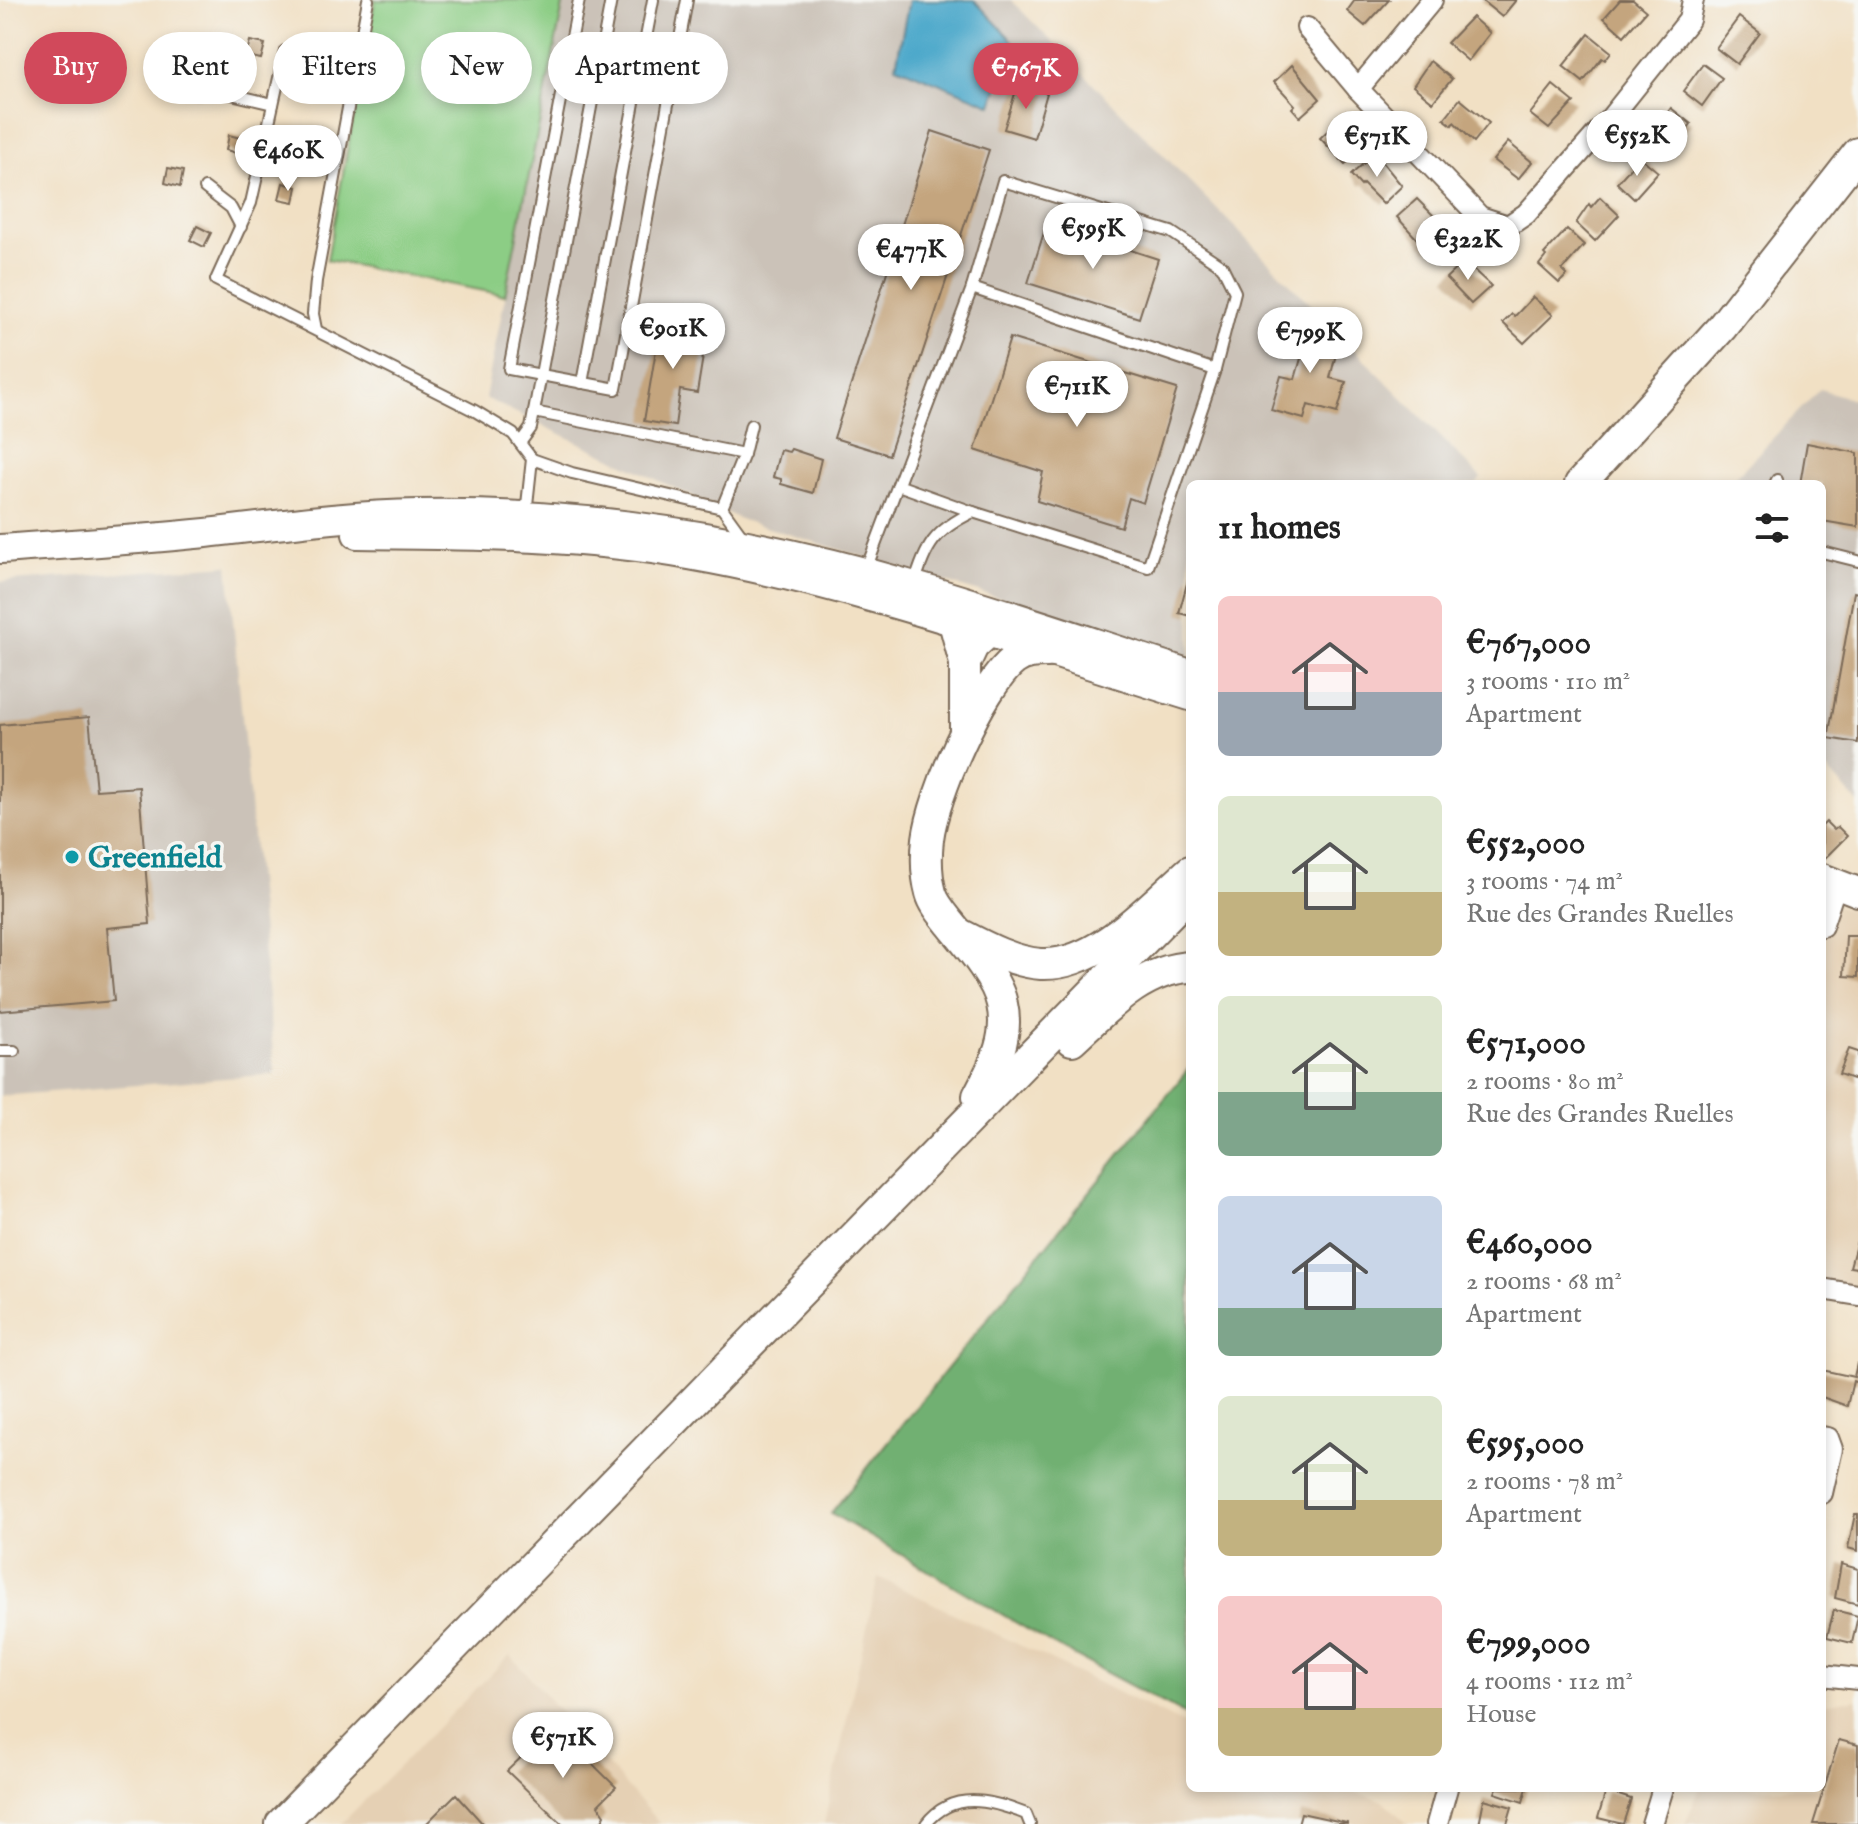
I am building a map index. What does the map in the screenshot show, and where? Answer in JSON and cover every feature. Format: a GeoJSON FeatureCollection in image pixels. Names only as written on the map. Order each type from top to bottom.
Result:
{"type":"FeatureCollection","features":[{"type":"Feature","properties":{"kind":"main road"},"geometry":{"type":"LineString","coordinates":[[1584,480],[1722,327],[1858,153]]}},
{"type":"Feature","properties":{"kind":"main road"},"geometry":{"type":"LineString","coordinates":[[0,549],[204,533],[526,531],[618,524],[749,545],[914,586],[1048,652],[1186,695]]}},
{"type":"Feature","properties":{"kind":"main road"},"geometry":{"type":"LineString","coordinates":[[526,531],[686,554],[757,568],[883,600],[954,622],[1186,673]]}},
{"type":"Feature","properties":{"kind":"main road"},"geometry":{"type":"LineString","coordinates":[[954,622],[965,663],[965,731]]}},
{"type":"Feature","properties":{"kind":"main road"},"geometry":{"type":"LineString","coordinates":[[965,663],[973,646],[1001,630]]}},
{"type":"Feature","properties":{"kind":"main road"},"geometry":{"type":"LineString","coordinates":[[1001,630],[1003,671]]}},
{"type":"Feature","properties":{"kind":"main road"},"geometry":{"type":"LineString","coordinates":[[962,1126],[1000,1052],[1003,1005],[996,986],[931,896],[926,871],[929,836],[965,731],[1003,671],[1030,652],[1048,652]]}},
{"type":"Feature","properties":{"kind":"main road"},"geometry":{"type":"LineString","coordinates":[[958,933],[1019,960],[1042,964],[1079,958],[1108,941],[1186,874]]}},
{"type":"Feature","properties":{"kind":"main road"},"geometry":{"type":"LineString","coordinates":[[281,1824],[1186,897]]}},
{"type":"Feature","properties":{"kind":"main road"},"geometry":{"type":"LineString","coordinates":[[1037,1049],[1062,1049],[1123,994],[1149,977],[1186,967]]}},
{"type":"Feature","properties":{"kind":"street"},"geometry":{"type":"LineString","coordinates":[[1358,89],[1432,0]]}},
{"type":"Feature","properties":{"kind":"street"},"geometry":{"type":"LineString","coordinates":[[1307,28],[1358,89],[1480,217],[1508,226],[1526,214],[1609,120],[1689,20],[1693,0]]}},
{"type":"Feature","properties":{"kind":"street"},"geometry":{"type":"LineString","coordinates":[[1826,912],[1834,884]]}},
{"type":"Feature","properties":{"kind":"street"},"geometry":{"type":"LineString","coordinates":[[1826,1290],[1858,1295]]}},
{"type":"Feature","properties":{"kind":"street"},"geometry":{"type":"LineString","coordinates":[[1826,1438],[1832,1449],[1826,1475]]}},
{"type":"Feature","properties":{"kind":"street"},"geometry":{"type":"LineString","coordinates":[[1826,1675],[1858,1679]]}},
{"type":"Feature","properties":{"kind":"street"},"geometry":{"type":"LineString","coordinates":[[1437,1824],[1446,1792]]}},
{"type":"Feature","properties":{"kind":"street"},"geometry":{"type":"LineString","coordinates":[[1652,1824],[1662,1792]]}},
{"type":"Feature","properties":{"kind":"lane"},"geometry":{"type":"LineString","coordinates":[[316,329],[313,314],[316,281],[368,0]]}},
{"type":"Feature","properties":{"kind":"lane"},"geometry":{"type":"LineString","coordinates":[[579,0],[509,369],[616,389],[687,0]]}},
{"type":"Feature","properties":{"kind":"lane"},"geometry":{"type":"LineString","coordinates":[[520,443],[531,428],[611,0]]}},
{"type":"Feature","properties":{"kind":"lane"},"geometry":{"type":"LineString","coordinates":[[582,383],[653,0]]}},
{"type":"Feature","properties":{"kind":"lane"},"geometry":{"type":"LineString","coordinates":[[257,100],[273,104],[251,203],[216,280],[475,411],[513,434],[532,459],[572,473],[722,508],[749,545]]}},
{"type":"Feature","properties":{"kind":"lane"},"geometry":{"type":"LineString","coordinates":[[898,485],[1148,567],[1215,370],[1235,292],[1222,266],[1171,232],[1003,181],[972,288],[865,572],[883,600],[914,586],[922,555],[947,525],[973,512]]}},
{"type":"Feature","properties":{"kind":"lane"},"geometry":{"type":"LineString","coordinates":[[205,188],[231,208],[241,227]]}},
{"type":"Feature","properties":{"kind":"lane"},"geometry":{"type":"LineString","coordinates":[[972,288],[1215,370]]}},
{"type":"Feature","properties":{"kind":"lane"},"geometry":{"type":"LineString","coordinates":[[534,412],[744,454]]}},
{"type":"Feature","properties":{"kind":"lane"},"geometry":{"type":"LineString","coordinates":[[722,508],[744,454],[751,425]]}},
{"type":"Feature","properties":{"kind":"lane"},"geometry":{"type":"LineString","coordinates":[[526,531],[532,459]]}},
{"type":"Feature","properties":{"kind":"lane"},"geometry":{"type":"LineString","coordinates":[[1826,553],[1858,561]]}},
{"type":"Feature","properties":{"kind":"lane"},"geometry":{"type":"LineString","coordinates":[[0,1051],[14,1051]]}},
{"type":"Feature","properties":{"kind":"lane"},"geometry":{"type":"LineString","coordinates":[[926,1824],[936,1811],[966,1799],[1002,1804],[1026,1814],[1030,1824]]}},
{"type":"Feature","properties":{"kind":"shaded area"},"geometry":{"type":"Polygon","coordinates":[[[564,0],[1011,0],[1481,478],[1186,480],[1186,655],[742,520],[485,398],[548,81],[548,104],[728,104],[728,32],[558,32],[564,0]]]}},
{"type":"Feature","properties":{"kind":"shaded area"},"geometry":{"type":"Polygon","coordinates":[[[1820,389],[1858,401],[1858,803],[1826,768],[1826,480],[1733,480],[1820,389]]]}},
{"type":"Feature","properties":{"kind":"shaded area"},"geometry":{"type":"Polygon","coordinates":[[[228,565],[275,1074],[0,1096],[0,582],[228,565]]]}},
{"type":"Feature","properties":{"kind":"shaded area"},"geometry":{"type":"Polygon","coordinates":[[[1835,905],[1858,911],[1858,1297],[1826,1291],[1826,925],[1835,905]]]}},
{"type":"Feature","properties":{"kind":"shaded area"},"geometry":{"type":"Polygon","coordinates":[[[878,1577],[1186,1725],[1186,1792],[1354,1792],[1382,1800],[1408,1824],[824,1824],[878,1577]]]}},
{"type":"Feature","properties":{"kind":"shaded area"},"geometry":{"type":"Polygon","coordinates":[[[510,1655],[660,1824],[341,1824],[510,1655]]]}},
{"type":"Feature","properties":{"kind":"shaded area"},"geometry":{"type":"Polygon","coordinates":[[[1858,1699],[1858,1824],[1685,1824],[1698,1792],[1826,1792],[1826,1703],[1858,1699]]]}},
{"type":"Feature","properties":{"kind":"green space"},"geometry":{"type":"Polygon","coordinates":[[[375,0],[564,0],[558,32],[548,32],[548,80],[505,295],[327,260],[356,104],[405,104],[405,32],[369,32],[375,0]]]}},
{"type":"Feature","properties":{"kind":"green space"},"geometry":{"type":"Polygon","coordinates":[[[1186,1072],[1186,1715],[1052,1644],[831,1513],[1186,1072]]]}},
{"type":"Feature","properties":{"kind":"water"},"geometry":{"type":"Polygon","coordinates":[[[909,0],[974,0],[1013,41],[992,105],[896,66],[909,0]]]}},
{"type":"Feature","properties":{"kind":"building"},"geometry":{"type":"Polygon","coordinates":[[[1355,0],[1389,0],[1365,26],[1347,11],[1355,0]]]}},
{"type":"Feature","properties":{"kind":"building"},"geometry":{"type":"Polygon","coordinates":[[[1481,0],[1516,0],[1502,17],[1481,0]]]}},
{"type":"Feature","properties":{"kind":"building"},"geometry":{"type":"Polygon","coordinates":[[[1620,0],[1633,0],[1646,11],[1624,36],[1604,18],[1620,0]]]}},
{"type":"Feature","properties":{"kind":"building"},"geometry":{"type":"Polygon","coordinates":[[[1472,17],[1490,33],[1468,61],[1447,43],[1472,17]]]}},
{"type":"Feature","properties":{"kind":"building"},"geometry":{"type":"Polygon","coordinates":[[[1739,17],[1760,33],[1737,64],[1716,48],[1739,17]]]}},
{"type":"Feature","properties":{"kind":"building"},"geometry":{"type":"Polygon","coordinates":[[[1589,34],[1611,52],[1605,60],[1602,58],[1583,82],[1563,66],[1589,34]]]}},
{"type":"Feature","properties":{"kind":"building"},"geometry":{"type":"Polygon","coordinates":[[[257,42],[265,44],[261,59],[257,58],[257,42]]]}},
{"type":"Feature","properties":{"kind":"building"},"geometry":{"type":"Polygon","coordinates":[[[1430,61],[1452,79],[1433,102],[1413,86],[1430,61]]]}},
{"type":"Feature","properties":{"kind":"building"},"geometry":{"type":"Polygon","coordinates":[[[1703,64],[1722,78],[1702,106],[1683,91],[1703,64]]]}},
{"type":"Feature","properties":{"kind":"building"},"geometry":{"type":"Polygon","coordinates":[[[1292,65],[1320,99],[1300,117],[1292,108],[1295,105],[1274,82],[1292,65]]]}},
{"type":"Feature","properties":{"kind":"building"},"geometry":{"type":"Polygon","coordinates":[[[1018,84],[1047,93],[1034,138],[1004,129],[1018,84]]]}},
{"type":"Feature","properties":{"kind":"building"},"geometry":{"type":"Polygon","coordinates":[[[1553,85],[1574,102],[1549,129],[1530,114],[1553,85]]]}},
{"type":"Feature","properties":{"kind":"building"},"geometry":{"type":"Polygon","coordinates":[[[1460,99],[1489,123],[1474,142],[1454,122],[1452,125],[1444,119],[1460,99]]]}},
{"type":"Feature","properties":{"kind":"building"},"geometry":{"type":"Polygon","coordinates":[[[1671,108],[1691,124],[1670,152],[1650,136],[1671,108]]]}},
{"type":"Feature","properties":{"kind":"building"},"geometry":{"type":"Polygon","coordinates":[[[1337,122],[1362,147],[1345,164],[1320,138],[1337,122]]]}},
{"type":"Feature","properties":{"kind":"building"},"geometry":{"type":"Polygon","coordinates":[[[289,129],[303,132],[300,147],[285,144],[289,129]]]}},
{"type":"Feature","properties":{"kind":"building"},"geometry":{"type":"Polygon","coordinates":[[[932,131],[989,150],[889,455],[834,438],[932,131]]]}},
{"type":"Feature","properties":{"kind":"building"},"geometry":{"type":"Polygon","coordinates":[[[229,135],[244,139],[240,154],[226,150],[229,135]]]}},
{"type":"Feature","properties":{"kind":"building"},"geometry":{"type":"Polygon","coordinates":[[[1508,142],[1532,162],[1518,179],[1493,160],[1508,142]]]}},
{"type":"Feature","properties":{"kind":"building"},"geometry":{"type":"Polygon","coordinates":[[[1375,153],[1402,186],[1383,204],[1351,175],[1375,153]]]}},
{"type":"Feature","properties":{"kind":"building"},"geometry":{"type":"Polygon","coordinates":[[[1640,157],[1658,172],[1634,199],[1617,183],[1640,157]]]}},
{"type":"Feature","properties":{"kind":"building"},"geometry":{"type":"Polygon","coordinates":[[[168,168],[183,171],[180,187],[165,183],[168,168]]]}},
{"type":"Feature","properties":{"kind":"building"},"geometry":{"type":"Polygon","coordinates":[[[283,183],[297,187],[294,202],[279,199],[283,183]]]}},
{"type":"Feature","properties":{"kind":"building"},"geometry":{"type":"Polygon","coordinates":[[[1600,197],[1619,215],[1595,241],[1576,223],[1589,204],[1591,207],[1600,197]]]}},
{"type":"Feature","properties":{"kind":"building"},"geometry":{"type":"Polygon","coordinates":[[[1417,199],[1448,230],[1427,250],[1397,217],[1417,199]]]}},
{"type":"Feature","properties":{"kind":"building"},"geometry":{"type":"Polygon","coordinates":[[[1047,223],[1158,259],[1139,318],[1028,283],[1047,223]]]}},
{"type":"Feature","properties":{"kind":"building"},"geometry":{"type":"Polygon","coordinates":[[[197,226],[211,233],[204,247],[190,240],[197,226]]]}},
{"type":"Feature","properties":{"kind":"building"},"geometry":{"type":"Polygon","coordinates":[[[1567,229],[1584,245],[1562,270],[1567,275],[1559,283],[1539,265],[1546,256],[1544,254],[1567,229]]]}},
{"type":"Feature","properties":{"kind":"building"},"geometry":{"type":"Polygon","coordinates":[[[1464,261],[1491,286],[1471,304],[1446,278],[1464,261]]]}},
{"type":"Feature","properties":{"kind":"building"},"geometry":{"type":"Polygon","coordinates":[[[1533,297],[1553,315],[1524,343],[1503,323],[1512,314],[1515,316],[1533,297]]]}},
{"type":"Feature","properties":{"kind":"building"},"geometry":{"type":"Polygon","coordinates":[[[662,314],[682,318],[680,334],[706,338],[697,393],[680,390],[675,426],[644,421],[662,314]]]}},
{"type":"Feature","properties":{"kind":"building"},"geometry":{"type":"Polygon","coordinates":[[[1299,319],[1330,329],[1324,351],[1336,354],[1330,378],[1346,382],[1337,413],[1308,405],[1304,419],[1271,410],[1281,376],[1295,379],[1302,355],[1290,351],[1299,319]]]}},
{"type":"Feature","properties":{"kind":"building"},"geometry":{"type":"Polygon","coordinates":[[[1010,338],[1177,389],[1143,503],[1129,498],[1121,527],[1037,501],[1043,472],[975,450],[1010,338]]]}},
{"type":"Feature","properties":{"kind":"building"},"geometry":{"type":"Polygon","coordinates":[[[1807,443],[1858,453],[1858,527],[1826,522],[1826,480],[1801,480],[1807,443]]]}},
{"type":"Feature","properties":{"kind":"building"},"geometry":{"type":"Polygon","coordinates":[[[791,449],[821,459],[813,493],[781,484],[781,479],[773,477],[780,450],[789,452],[791,449]]]}},
{"type":"Feature","properties":{"kind":"building"},"geometry":{"type":"Polygon","coordinates":[[[1186,587],[1186,615],[1179,613],[1186,587]]]}},
{"type":"Feature","properties":{"kind":"building"},"geometry":{"type":"Polygon","coordinates":[[[1854,592],[1858,593],[1858,743],[1828,738],[1854,592]]]}},
{"type":"Feature","properties":{"kind":"building","name":"Greenfield"},"geometry":{"type":"Polygon","coordinates":[[[89,717],[96,790],[139,787],[150,924],[107,928],[114,1001],[0,1011],[0,725],[89,717]]]}},
{"type":"Feature","properties":{"kind":"building"},"geometry":{"type":"Polygon","coordinates":[[[1826,822],[1834,830],[1838,827],[1847,836],[1826,857],[1826,822]]]}},
{"type":"Feature","properties":{"kind":"building"},"geometry":{"type":"Polygon","coordinates":[[[1846,936],[1858,936],[1858,977],[1844,976],[1846,936]]]}},
{"type":"Feature","properties":{"kind":"building"},"geometry":{"type":"Polygon","coordinates":[[[1849,1049],[1858,1052],[1858,1081],[1839,1074],[1849,1049]]]}},
{"type":"Feature","properties":{"kind":"building"},"geometry":{"type":"Polygon","coordinates":[[[1858,1241],[1858,1268],[1850,1267],[1858,1241]]]}},
{"type":"Feature","properties":{"kind":"building"},"geometry":{"type":"Polygon","coordinates":[[[1857,1363],[1858,1383],[1853,1381],[1847,1406],[1826,1398],[1826,1371],[1854,1377],[1857,1363]]]}},
{"type":"Feature","properties":{"kind":"building"},"geometry":{"type":"Polygon","coordinates":[[[1855,1514],[1858,1514],[1858,1551],[1848,1548],[1855,1514]]]}},
{"type":"Feature","properties":{"kind":"building"},"geometry":{"type":"Polygon","coordinates":[[[1841,1564],[1858,1569],[1858,1604],[1835,1598],[1841,1564]]]}},
{"type":"Feature","properties":{"kind":"building"},"geometry":{"type":"Polygon","coordinates":[[[1834,1610],[1858,1616],[1852,1643],[1827,1637],[1834,1610]]]}},
{"type":"Feature","properties":{"kind":"building"},"geometry":{"type":"Polygon","coordinates":[[[554,1726],[616,1787],[598,1805],[605,1815],[600,1824],[562,1824],[507,1771],[554,1726]]]}},
{"type":"Feature","properties":{"kind":"building"},"geometry":{"type":"Polygon","coordinates":[[[1839,1740],[1858,1745],[1858,1824],[1813,1824],[1823,1792],[1826,1792],[1826,1782],[1839,1740]]]}},
{"type":"Feature","properties":{"kind":"building"},"geometry":{"type":"Polygon","coordinates":[[[1495,1792],[1526,1792],[1523,1802],[1495,1792]]]}},
{"type":"Feature","properties":{"kind":"building"},"geometry":{"type":"Polygon","coordinates":[[[1606,1792],[1631,1799],[1623,1824],[1598,1818],[1606,1792]]]}},
{"type":"Feature","properties":{"kind":"building"},"geometry":{"type":"Polygon","coordinates":[[[456,1794],[483,1824],[426,1824],[456,1794]]]}},
{"type":"Feature","properties":{"kind":"building"},"geometry":{"type":"Polygon","coordinates":[[[1484,1799],[1512,1807],[1507,1824],[1479,1824],[1484,1799]]]}},
{"type":"Feature","properties":{"kind":"building"},"geometry":{"type":"Polygon","coordinates":[[[1301,1813],[1347,1823],[1347,1824],[1298,1824],[1301,1813]]]}},
{"type":"Feature","properties":{"kind":"place","name":"Greenfield"},"geometry":{"type":"Point","coordinates":[72,857]}}]}
